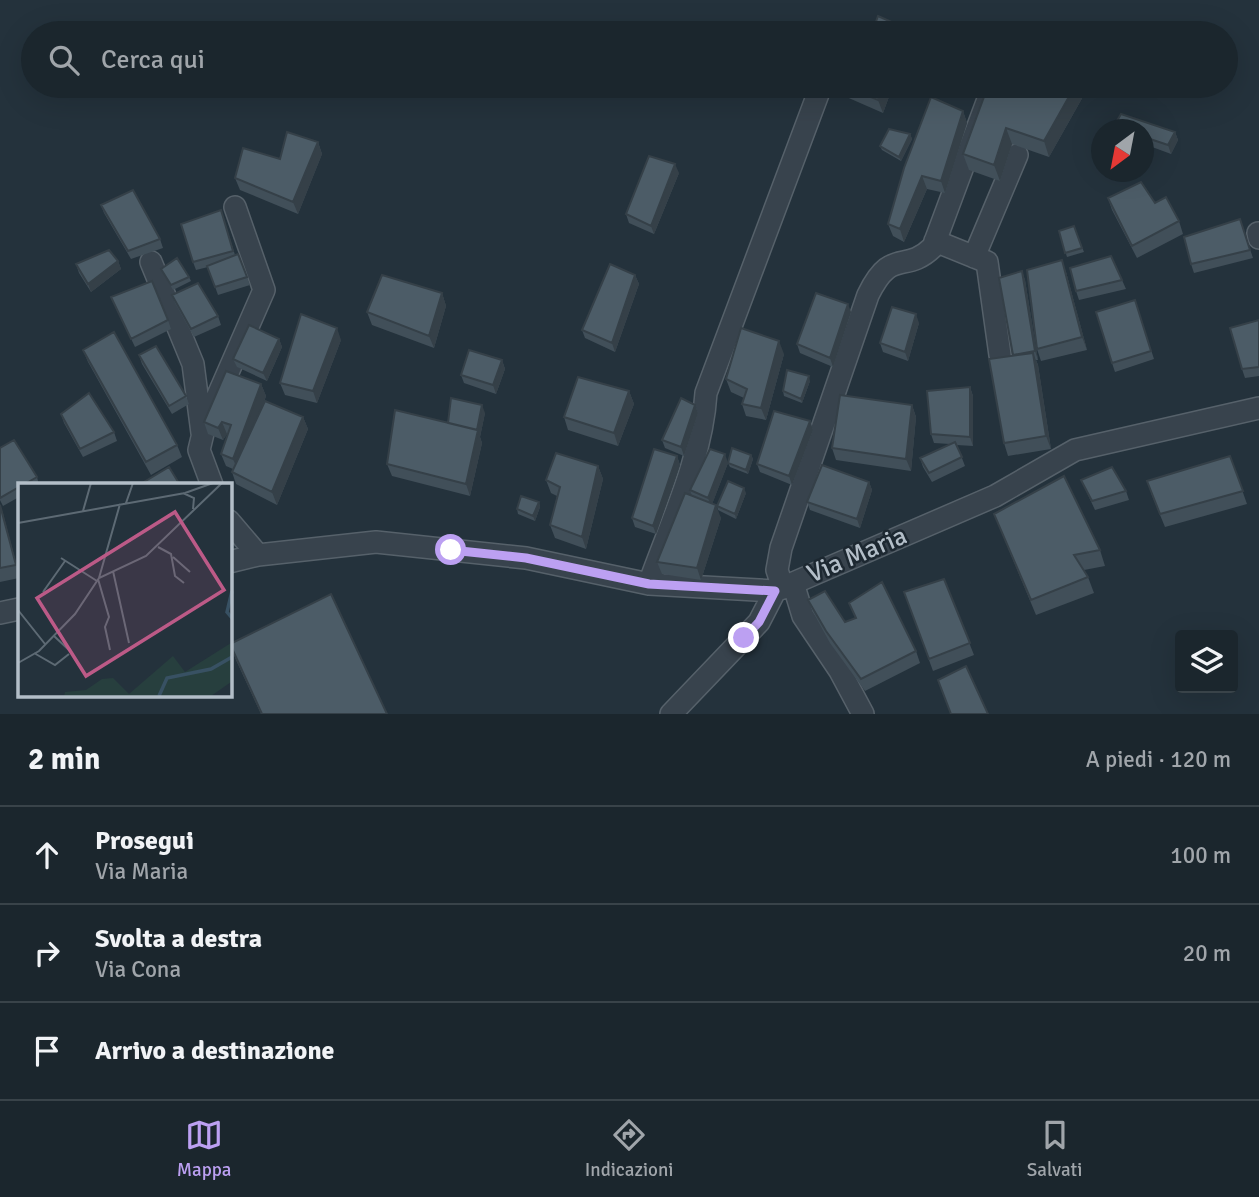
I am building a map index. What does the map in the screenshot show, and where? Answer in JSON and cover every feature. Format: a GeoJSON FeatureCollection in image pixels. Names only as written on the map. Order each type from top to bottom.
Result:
{"type":"FeatureCollection","features":[{"type":"Feature","properties":{"kind":"street"},"geometry":{"type":"LineString","coordinates":[[649,584],[698,446],[704,423],[706,393],[817,98]]}},
{"type":"Feature","properties":{"kind":"street"},"geometry":{"type":"LineString","coordinates":[[863,714],[840,671],[784,587],[776,570],[781,548],[868,295],[879,273],[887,266],[924,256],[935,241],[989,98]]}},
{"type":"Feature","properties":{"kind":"street"},"geometry":{"type":"LineString","coordinates":[[974,257],[1017,155]]}},
{"type":"Feature","properties":{"kind":"street"},"geometry":{"type":"LineString","coordinates":[[211,483],[199,450],[203,435],[264,290],[235,207]]}},
{"type":"Feature","properties":{"kind":"street"},"geometry":{"type":"LineString","coordinates":[[935,241],[987,262],[1000,355]]}},
{"type":"Feature","properties":{"kind":"street"},"geometry":{"type":"LineString","coordinates":[[150,262],[193,364],[203,435]]}},
{"type":"Feature","properties":{"kind":"street","name":"Via Maria"},"geometry":{"type":"LineString","coordinates":[[231,562],[258,555],[376,542],[526,558],[649,584],[784,587],[995,496],[1075,450],[1259,408]]}},
{"type":"Feature","properties":{"kind":"street"},"geometry":{"type":"LineString","coordinates":[[231,523],[258,555]]}},
{"type":"Feature","properties":{"kind":"street"},"geometry":{"type":"LineString","coordinates":[[671,714],[759,622],[784,587]]}},
{"type":"Feature","properties":{"kind":"street"},"geometry":{"type":"LineString","coordinates":[[0,613],[18,609]]}},
{"type":"Feature","properties":{"kind":"building"},"geometry":{"type":"Polygon","coordinates":[[[878,16],[889,21],[876,21],[878,16]]]}},
{"type":"Feature","properties":{"kind":"building"},"geometry":{"type":"Polygon","coordinates":[[[931,98],[963,111],[941,181],[922,176],[900,229],[888,224],[904,168],[931,98]]]}},
{"type":"Feature","properties":{"kind":"building"},"geometry":{"type":"Polygon","coordinates":[[[984,98],[1068,98],[1044,141],[1006,128],[994,165],[963,154],[984,98]]]}},
{"type":"Feature","properties":{"kind":"building"},"geometry":{"type":"Polygon","coordinates":[[[1121,114],[1136,119],[1118,119],[1121,114]]]}},
{"type":"Feature","properties":{"kind":"building"},"geometry":{"type":"Polygon","coordinates":[[[1154,125],[1175,132],[1168,145],[1154,140],[1154,125]]]}},
{"type":"Feature","properties":{"kind":"building"},"geometry":{"type":"Polygon","coordinates":[[[889,129],[910,134],[899,157],[880,146],[889,129]]]}},
{"type":"Feature","properties":{"kind":"building"},"geometry":{"type":"Polygon","coordinates":[[[287,132],[318,142],[293,202],[235,178],[243,148],[280,159],[287,132]]]}},
{"type":"Feature","properties":{"kind":"building"},"geometry":{"type":"Polygon","coordinates":[[[649,156],[675,164],[651,226],[626,214],[649,156]]]}},
{"type":"Feature","properties":{"kind":"building"},"geometry":{"type":"Polygon","coordinates":[[[1141,182],[1155,203],[1166,197],[1179,221],[1132,246],[1108,198],[1141,182]]]}},
{"type":"Feature","properties":{"kind":"building"},"geometry":{"type":"Polygon","coordinates":[[[133,190],[160,239],[128,251],[101,205],[133,190]]]}},
{"type":"Feature","properties":{"kind":"building"},"geometry":{"type":"Polygon","coordinates":[[[221,210],[233,251],[193,262],[181,224],[221,210]]]}},
{"type":"Feature","properties":{"kind":"building"},"geometry":{"type":"Polygon","coordinates":[[[1240,219],[1250,250],[1191,264],[1184,237],[1240,219]]]}},
{"type":"Feature","properties":{"kind":"building"},"geometry":{"type":"Polygon","coordinates":[[[1074,226],[1082,248],[1065,253],[1059,231],[1074,226]]]}},
{"type":"Feature","properties":{"kind":"building"},"geometry":{"type":"Polygon","coordinates":[[[109,250],[118,261],[88,284],[76,264],[109,250]]]}},
{"type":"Feature","properties":{"kind":"building"},"geometry":{"type":"Polygon","coordinates":[[[238,254],[247,277],[215,287],[207,266],[238,254]]]}},
{"type":"Feature","properties":{"kind":"building"},"geometry":{"type":"Polygon","coordinates":[[[1111,256],[1122,280],[1076,291],[1070,268],[1111,256]]]}},
{"type":"Feature","properties":{"kind":"building"},"geometry":{"type":"Polygon","coordinates":[[[177,258],[189,277],[171,285],[161,269],[177,258]]]}},
{"type":"Feature","properties":{"kind":"building"},"geometry":{"type":"Polygon","coordinates":[[[1062,260],[1082,337],[1037,349],[1027,270],[1062,260]]]}},
{"type":"Feature","properties":{"kind":"building"},"geometry":{"type":"Polygon","coordinates":[[[610,264],[635,275],[612,343],[582,330],[610,264]]]}},
{"type":"Feature","properties":{"kind":"building"},"geometry":{"type":"Polygon","coordinates":[[[1022,271],[1035,351],[1013,355],[999,278],[1022,271]]]}},
{"type":"Feature","properties":{"kind":"building"},"geometry":{"type":"Polygon","coordinates":[[[382,275],[442,293],[429,336],[367,312],[382,275]]]}},
{"type":"Feature","properties":{"kind":"building"},"geometry":{"type":"Polygon","coordinates":[[[152,281],[168,320],[131,339],[111,297],[152,281]]]}},
{"type":"Feature","properties":{"kind":"building"},"geometry":{"type":"Polygon","coordinates":[[[198,283],[218,316],[191,329],[172,295],[198,283]]]}},
{"type":"Feature","properties":{"kind":"building"},"geometry":{"type":"Polygon","coordinates":[[[816,293],[848,304],[830,358],[797,344],[816,293]]]}},
{"type":"Feature","properties":{"kind":"building"},"geometry":{"type":"Polygon","coordinates":[[[1135,300],[1151,351],[1112,363],[1096,312],[1135,300]]]}},
{"type":"Feature","properties":{"kind":"building"},"geometry":{"type":"Polygon","coordinates":[[[892,307],[916,314],[905,352],[880,343],[892,307]]]}},
{"type":"Feature","properties":{"kind":"building"},"geometry":{"type":"Polygon","coordinates":[[[301,314],[337,328],[313,391],[280,383],[301,314]]]}},
{"type":"Feature","properties":{"kind":"building"},"geometry":{"type":"Polygon","coordinates":[[[1259,320],[1259,367],[1242,369],[1230,328],[1259,320]]]}},
{"type":"Feature","properties":{"kind":"building"},"geometry":{"type":"Polygon","coordinates":[[[249,325],[279,339],[263,373],[233,359],[249,325]]]}},
{"type":"Feature","properties":{"kind":"building"},"geometry":{"type":"Polygon","coordinates":[[[741,328],[779,341],[761,408],[742,404],[747,389],[726,379],[741,328]]]}},
{"type":"Feature","properties":{"kind":"building"},"geometry":{"type":"Polygon","coordinates":[[[114,332],[177,445],[146,462],[83,350],[114,332]]]}},
{"type":"Feature","properties":{"kind":"building"},"geometry":{"type":"Polygon","coordinates":[[[156,346],[186,396],[169,406],[139,355],[156,346]]]}},
{"type":"Feature","properties":{"kind":"building"},"geometry":{"type":"Polygon","coordinates":[[[469,350],[502,360],[493,385],[461,375],[469,350]]]}},
{"type":"Feature","properties":{"kind":"building"},"geometry":{"type":"Polygon","coordinates":[[[1033,353],[1046,436],[1004,443],[989,359],[1033,353]]]}},
{"type":"Feature","properties":{"kind":"building"},"geometry":{"type":"Polygon","coordinates":[[[787,370],[809,376],[801,399],[783,391],[787,370]]]}},
{"type":"Feature","properties":{"kind":"building"},"geometry":{"type":"Polygon","coordinates":[[[226,371],[261,384],[233,459],[221,454],[231,425],[222,422],[218,428],[204,422],[226,371]]]}},
{"type":"Feature","properties":{"kind":"building"},"geometry":{"type":"Polygon","coordinates":[[[578,377],[629,391],[614,433],[564,417],[578,377]]]}},
{"type":"Feature","properties":{"kind":"building"},"geometry":{"type":"Polygon","coordinates":[[[970,387],[970,437],[931,434],[927,391],[970,387]]]}},
{"type":"Feature","properties":{"kind":"building"},"geometry":{"type":"Polygon","coordinates":[[[89,393],[114,432],[80,449],[61,414],[89,393]]]}},
{"type":"Feature","properties":{"kind":"building"},"geometry":{"type":"Polygon","coordinates":[[[840,395],[912,405],[906,459],[832,448],[840,395]]]}},
{"type":"Feature","properties":{"kind":"building"},"geometry":{"type":"Polygon","coordinates":[[[451,398],[482,405],[477,430],[448,423],[451,398]]]}},
{"type":"Feature","properties":{"kind":"building"},"geometry":{"type":"Polygon","coordinates":[[[681,398],[695,405],[681,447],[662,440],[681,398]]]}},
{"type":"Feature","properties":{"kind":"building"},"geometry":{"type":"Polygon","coordinates":[[[265,401],[303,417],[272,492],[232,472],[265,401]]]}},
{"type":"Feature","properties":{"kind":"building"},"geometry":{"type":"Polygon","coordinates":[[[395,410],[478,430],[466,484],[387,464],[395,410]]]}},
{"type":"Feature","properties":{"kind":"building"},"geometry":{"type":"Polygon","coordinates":[[[774,411],[810,421],[789,476],[757,464],[774,411]]]}},
{"type":"Feature","properties":{"kind":"building"},"geometry":{"type":"Polygon","coordinates":[[[14,440],[37,477],[26,483],[18,483],[18,488],[0,498],[0,448],[14,440]]]}},
{"type":"Feature","properties":{"kind":"building"},"geometry":{"type":"Polygon","coordinates":[[[955,442],[962,457],[929,473],[920,458],[955,442]]]}},
{"type":"Feature","properties":{"kind":"building"},"geometry":{"type":"Polygon","coordinates":[[[732,448],[751,455],[746,470],[728,463],[732,448]]]}},
{"type":"Feature","properties":{"kind":"building"},"geometry":{"type":"Polygon","coordinates":[[[654,449],[677,456],[653,526],[632,518],[654,449]]]}},
{"type":"Feature","properties":{"kind":"building"},"geometry":{"type":"Polygon","coordinates":[[[710,449],[725,454],[708,498],[690,490],[710,449]]]}},
{"type":"Feature","properties":{"kind":"building"},"geometry":{"type":"Polygon","coordinates":[[[556,453],[598,466],[582,537],[550,525],[560,487],[546,480],[556,453]]]}},
{"type":"Feature","properties":{"kind":"building"},"geometry":{"type":"Polygon","coordinates":[[[1230,456],[1243,491],[1160,514],[1147,481],[1230,456]]]}},
{"type":"Feature","properties":{"kind":"building"},"geometry":{"type":"Polygon","coordinates":[[[822,465],[869,482],[857,519],[807,502],[822,465]]]}},
{"type":"Feature","properties":{"kind":"building"},"geometry":{"type":"Polygon","coordinates":[[[169,467],[179,483],[142,483],[169,467]]]}},
{"type":"Feature","properties":{"kind":"building"},"geometry":{"type":"Polygon","coordinates":[[[1112,467],[1126,491],[1092,501],[1081,480],[1112,467]]]}},
{"type":"Feature","properties":{"kind":"building"},"geometry":{"type":"Polygon","coordinates":[[[1064,476],[1100,550],[1074,555],[1088,577],[1031,600],[994,514],[1064,476]]]}},
{"type":"Feature","properties":{"kind":"building"},"geometry":{"type":"Polygon","coordinates":[[[728,481],[744,488],[735,514],[717,506],[728,481]]]}},
{"type":"Feature","properties":{"kind":"building"},"geometry":{"type":"Polygon","coordinates":[[[685,493],[716,505],[697,568],[657,562],[685,493]]]}},
{"type":"Feature","properties":{"kind":"building"},"geometry":{"type":"Polygon","coordinates":[[[521,496],[539,502],[533,516],[517,509],[521,496]]]}},
{"type":"Feature","properties":{"kind":"building"},"geometry":{"type":"Polygon","coordinates":[[[0,505],[16,565],[0,568],[0,505]]]}},
{"type":"Feature","properties":{"kind":"building"},"geometry":{"type":"Polygon","coordinates":[[[944,579],[970,643],[929,659],[904,592],[944,579]]]}},
{"type":"Feature","properties":{"kind":"building"},"geometry":{"type":"Polygon","coordinates":[[[882,582],[916,651],[861,679],[826,631],[808,600],[825,591],[845,622],[856,618],[849,603],[882,582]]]}},
{"type":"Feature","properties":{"kind":"building"},"geometry":{"type":"Polygon","coordinates":[[[331,594],[387,714],[262,714],[231,644],[331,594]]]}},
{"type":"Feature","properties":{"kind":"building"},"geometry":{"type":"Polygon","coordinates":[[[966,666],[988,714],[951,714],[938,680],[966,666]]]}},
{"type":"Feature","properties":{"kind":"route"},"geometry":{"type":"LineString","coordinates":[[451,550],[526,558],[649,584],[775,591],[759,622],[744,638]]}}]}
